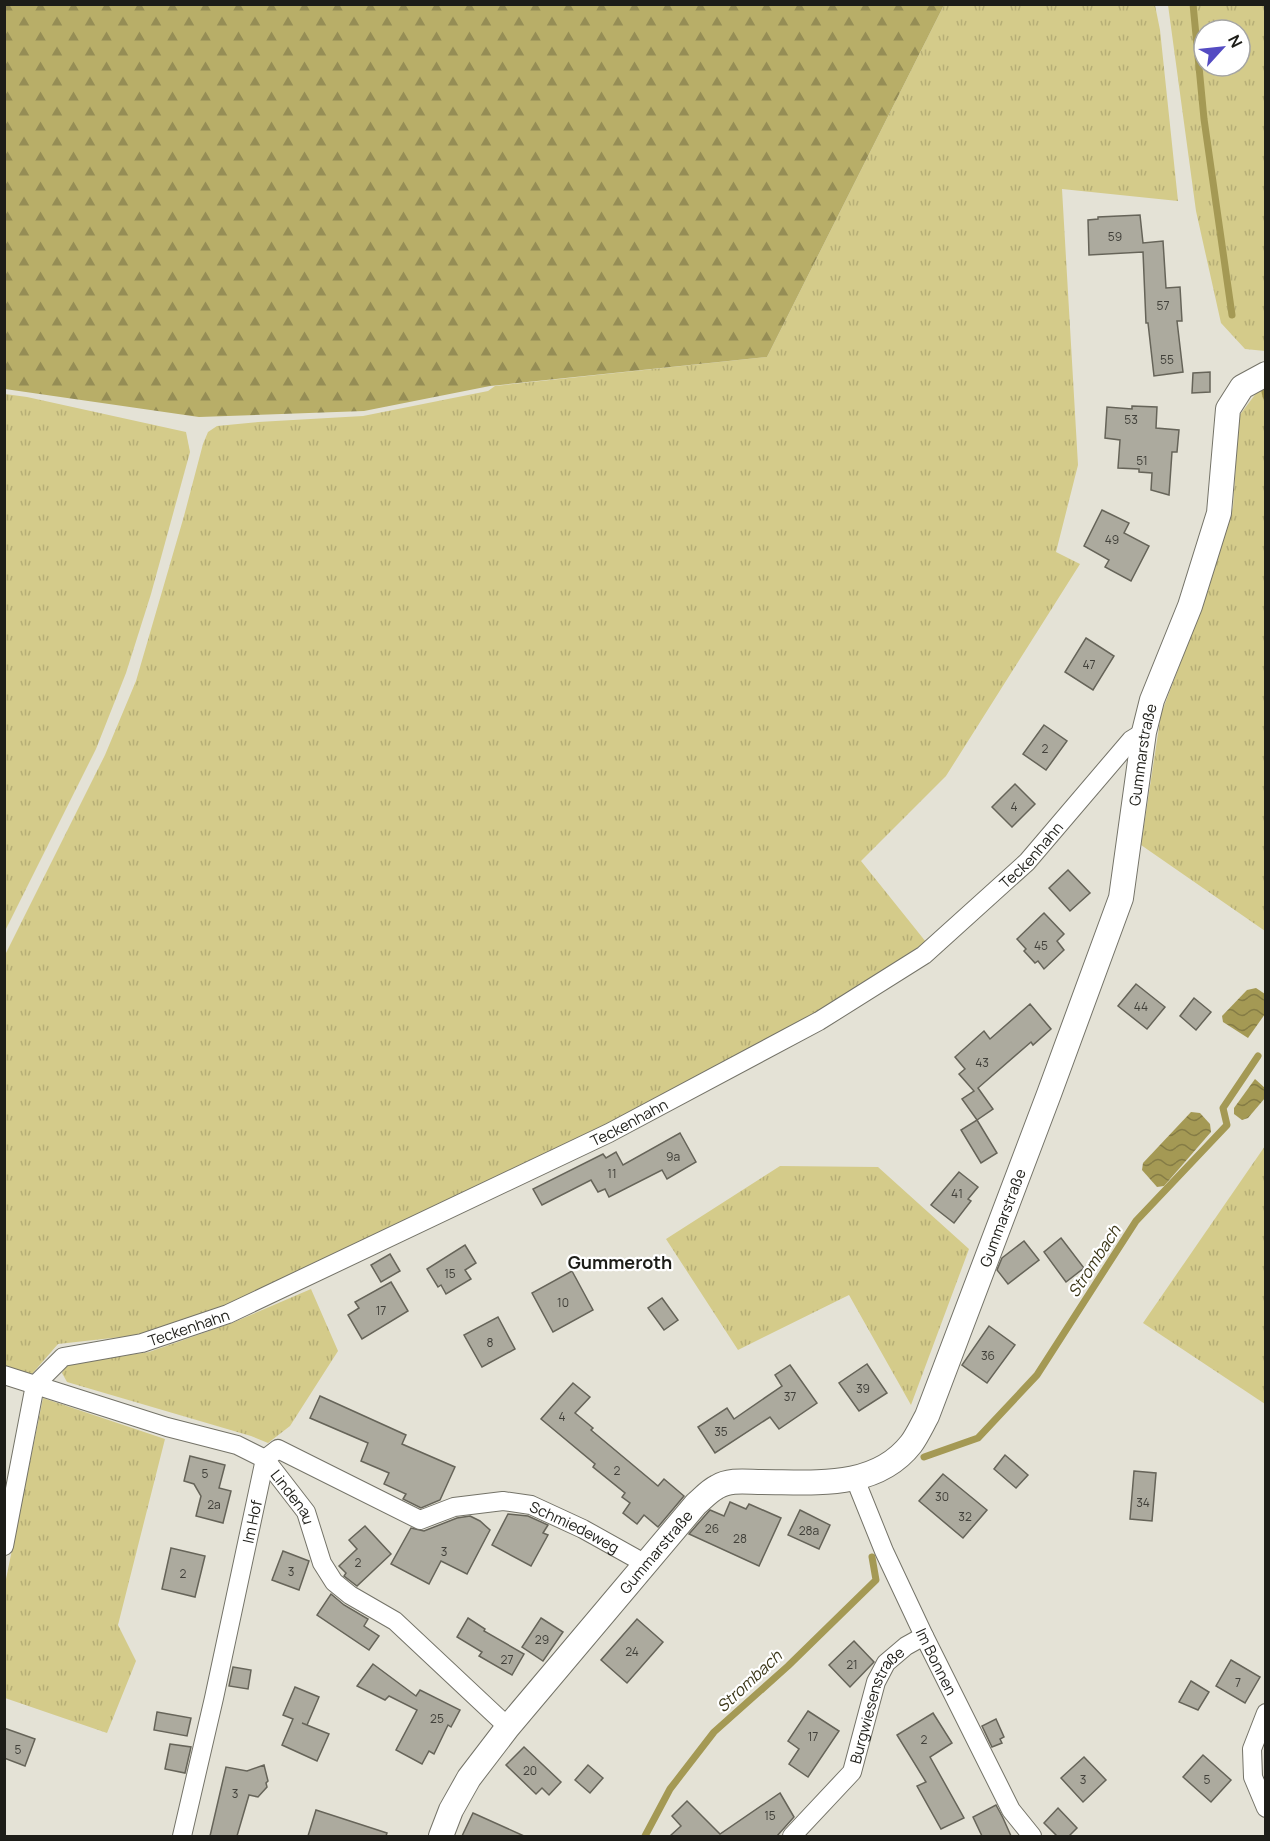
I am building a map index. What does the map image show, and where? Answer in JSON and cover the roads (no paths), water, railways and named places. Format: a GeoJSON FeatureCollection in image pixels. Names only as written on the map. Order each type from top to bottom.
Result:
{"type":"FeatureCollection","features":[{"type":"Feature","properties":{"kind":"street","name":"Gummarstraße"},"geometry":{"type":"LineString","coordinates":[[441,1836],[451,1810],[469,1778],[508,1727],[696,1504],[717,1486],[734,1482],[823,1482],[855,1479],[867,1475],[890,1463],[911,1444],[927,1416],[1121,898],[1144,732],[1152,700],[1190,606],[1219,513],[1228,409],[1242,387],[1266,374]]}},
{"type":"Feature","properties":{"kind":"street","name":"Teckenhahn"},"geometry":{"type":"LineString","coordinates":[[35,1385],[63,1357],[142,1343],[239,1309],[609,1133],[819,1021],[924,955],[1027,861],[1131,740],[1144,732]]}},
{"type":"Feature","properties":{"kind":"street","name":"Lindenau"},"geometry":{"type":"LineString","coordinates":[[4,1375],[167,1427],[237,1445],[265,1459],[306,1512],[322,1563],[334,1582],[350,1595],[395,1622],[508,1727]]}},
{"type":"Feature","properties":{"kind":"street"},"geometry":{"type":"LineString","coordinates":[[4,1546],[35,1385]]}},
{"type":"Feature","properties":{"kind":"street","name":"Schmiedeweg"},"geometry":{"type":"LineString","coordinates":[[265,1459],[278,1449],[420,1520],[454,1507],[503,1501],[531,1505],[583,1529],[644,1563]]}},
{"type":"Feature","properties":{"kind":"street","name":"Im Hof"},"geometry":{"type":"LineString","coordinates":[[182,1836],[265,1459]]}},
{"type":"Feature","properties":{"kind":"street","name":"Im Bonnen"},"geometry":{"type":"LineString","coordinates":[[855,1479],[884,1551],[924,1636],[1011,1810],[1032,1836]]}},
{"type":"Feature","properties":{"kind":"street","name":"Burgwiesenstraße"},"geometry":{"type":"LineString","coordinates":[[792,1836],[852,1772],[876,1682],[886,1663],[906,1646],[924,1636]]}},
{"type":"Feature","properties":{"kind":"street"},"geometry":{"type":"LineString","coordinates":[[1266,1713],[1252,1749],[1253,1777],[1266,1808]]}},
{"type":"Feature","properties":{"kind":"water"},"geometry":{"type":"Polygon","coordinates":[[[1256,988],[1265,994],[1265,1014],[1248,1038],[1223,1022],[1222,1016],[1247,990],[1256,988]]]}},
{"type":"Feature","properties":{"kind":"water"},"geometry":{"type":"Polygon","coordinates":[[[1255,1079],[1265,1088],[1265,1098],[1248,1118],[1242,1120],[1234,1114],[1234,1108],[1255,1079]]]}},
{"type":"Feature","properties":{"kind":"water"},"geometry":{"type":"Polygon","coordinates":[[[1191,1112],[1200,1113],[1210,1124],[1211,1132],[1164,1186],[1157,1187],[1142,1170],[1143,1163],[1191,1112]]]}},
{"type":"Feature","properties":{"kind":"waterway"},"geometry":{"type":"LineString","coordinates":[[1193,4],[1204,119],[1232,315]]}},
{"type":"Feature","properties":{"kind":"waterway"},"geometry":{"type":"LineString","coordinates":[[1264,388],[1266,396]]}},
{"type":"Feature","properties":{"kind":"waterway","name":"Strombach"},"geometry":{"type":"LineString","coordinates":[[924,1457],[978,1438],[1037,1375],[1136,1221],[1227,1125],[1223,1108],[1258,1056]]}},
{"type":"Feature","properties":{"kind":"waterway","name":"Strombach"},"geometry":{"type":"LineString","coordinates":[[645,1836],[670,1789],[714,1732],[788,1666],[876,1580],[872,1557]]}},
{"type":"Feature","properties":{"kind":"district","name":"Gummeroth"},"geometry":{"type":"Point","coordinates":[620,1262]}}]}
